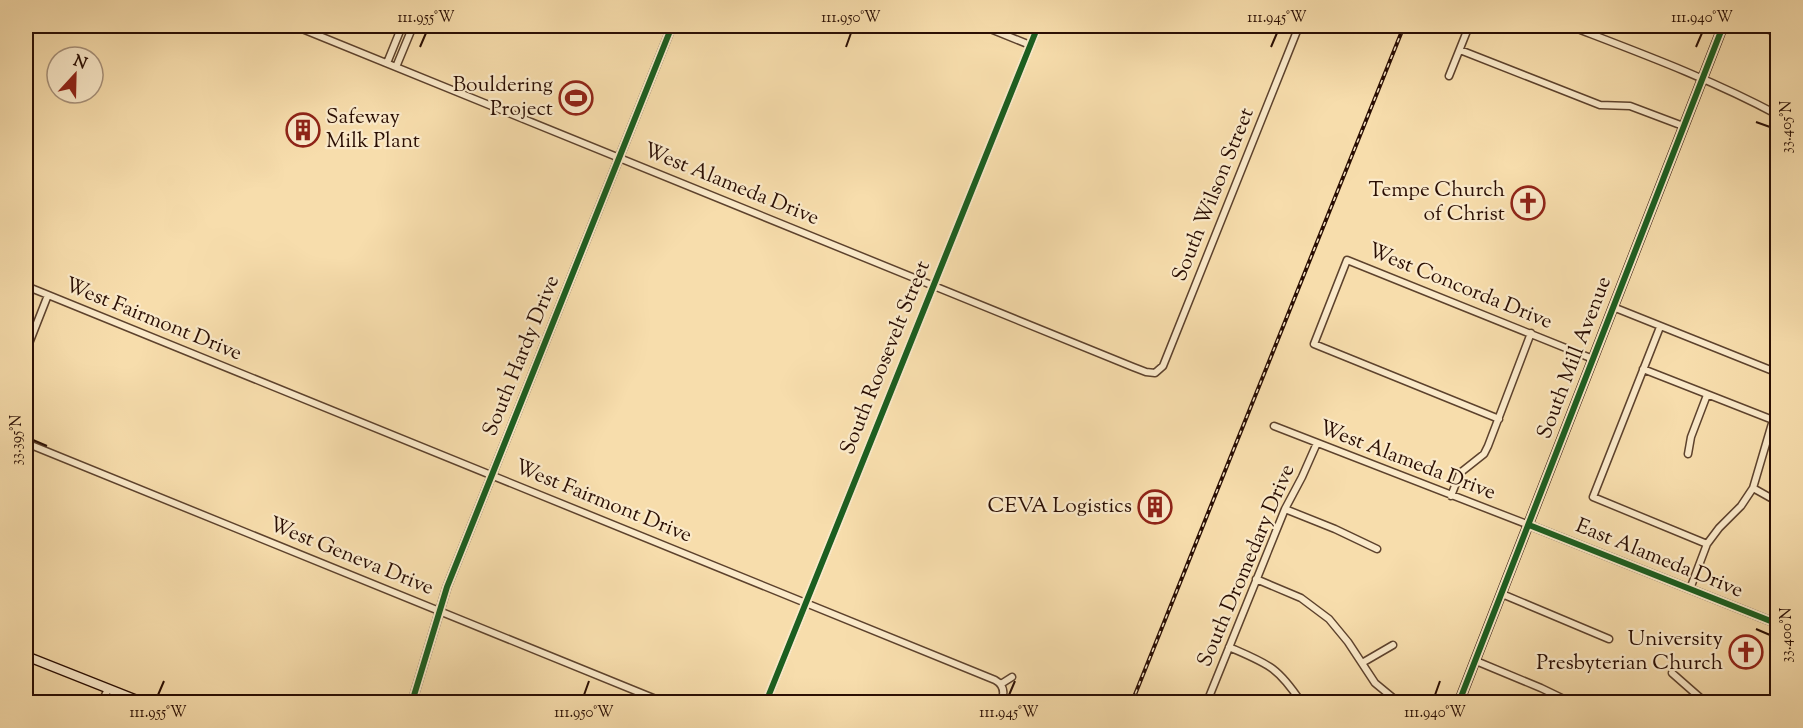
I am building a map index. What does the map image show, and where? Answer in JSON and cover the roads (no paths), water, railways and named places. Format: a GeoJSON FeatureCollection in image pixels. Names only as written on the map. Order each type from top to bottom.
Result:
{"type":"FeatureCollection","features":[{"type":"Feature","properties":{"kind":"main road","name":"South Mill Avenue"},"geometry":{"type":"LineString","coordinates":[[1459,702],[1723,26]]}},
{"type":"Feature","properties":{"kind":"main road"},"geometry":{"type":"LineString","coordinates":[[26,656],[142,702]]}},
{"type":"Feature","properties":{"kind":"street","name":"West Alameda Drive"},"geometry":{"type":"LineString","coordinates":[[295,26],[1146,372],[1155,373]]}},
{"type":"Feature","properties":{"kind":"street"},"geometry":{"type":"LineString","coordinates":[[387,63],[402,26]]}},
{"type":"Feature","properties":{"kind":"street"},"geometry":{"type":"LineString","coordinates":[[396,67],[413,26]]}},
{"type":"Feature","properties":{"kind":"street","name":"South Hardy Drive"},"geometry":{"type":"LineString","coordinates":[[412,702],[424,670],[439,611],[672,26]]}},
{"type":"Feature","properties":{"kind":"street"},"geometry":{"type":"LineString","coordinates":[[983,26],[1030,45]]}},
{"type":"Feature","properties":{"kind":"street","name":"South Roosevelt Street"},"geometry":{"type":"LineString","coordinates":[[766,702],[1038,26]]}},
{"type":"Feature","properties":{"kind":"street","name":"South Wilson Street"},"geometry":{"type":"LineString","coordinates":[[1155,373],[1163,366],[1299,26]]}},
{"type":"Feature","properties":{"kind":"street"},"geometry":{"type":"LineString","coordinates":[[1449,76],[1469,26]]}},
{"type":"Feature","properties":{"kind":"street"},"geometry":{"type":"LineString","coordinates":[[1570,26],[1740,94],[1778,115]]}},
{"type":"Feature","properties":{"kind":"street"},"geometry":{"type":"LineString","coordinates":[[1758,26],[1778,33]]}},
{"type":"Feature","properties":{"kind":"street"},"geometry":{"type":"LineString","coordinates":[[1460,50],[1600,105],[1630,106],[1683,126]]}},
{"type":"Feature","properties":{"kind":"street","name":"West Concorda Drive"},"geometry":{"type":"LineString","coordinates":[[1499,419],[1314,344],[1347,260],[1593,359]]}},
{"type":"Feature","properties":{"kind":"street","name":"West Fairmont Drive"},"geometry":{"type":"LineString","coordinates":[[26,286],[995,680],[1001,685]]}},
{"type":"Feature","properties":{"kind":"street"},"geometry":{"type":"LineString","coordinates":[[26,351],[48,295]]}},
{"type":"Feature","properties":{"kind":"street"},"geometry":{"type":"LineString","coordinates":[[1613,307],[1778,373]]}},
{"type":"Feature","properties":{"kind":"street"},"geometry":{"type":"LineString","coordinates":[[1659,327],[1593,497],[1707,544]]}},
{"type":"Feature","properties":{"kind":"street"},"geometry":{"type":"LineString","coordinates":[[1451,496],[1461,473],[1484,454],[1531,333]]}},
{"type":"Feature","properties":{"kind":"street"},"geometry":{"type":"LineString","coordinates":[[1643,369],[1775,421],[1754,488],[1707,544],[1690,589]]}},
{"type":"Feature","properties":{"kind":"street"},"geometry":{"type":"LineString","coordinates":[[1688,454],[1691,437],[1707,394]]}},
{"type":"Feature","properties":{"kind":"street","name":"West Alameda Drive"},"geometry":{"type":"LineString","coordinates":[[1274,426],[1528,525]]}},
{"type":"Feature","properties":{"kind":"street","name":"West Geneva Drive"},"geometry":{"type":"LineString","coordinates":[[26,443],[663,702]]}},
{"type":"Feature","properties":{"kind":"street","name":"South Dromedary Drive"},"geometry":{"type":"LineString","coordinates":[[1207,702],[1284,509],[1317,443]]}},
{"type":"Feature","properties":{"kind":"street"},"geometry":{"type":"LineString","coordinates":[[1754,488],[1778,502]]}},
{"type":"Feature","properties":{"kind":"street"},"geometry":{"type":"LineString","coordinates":[[1284,509],[1377,549]]}},
{"type":"Feature","properties":{"kind":"street","name":"East Alameda Drive"},"geometry":{"type":"LineString","coordinates":[[1528,525],[1778,624]]}},
{"type":"Feature","properties":{"kind":"street"},"geometry":{"type":"LineString","coordinates":[[1256,579],[1301,598],[1329,619],[1375,682],[1398,702]]}},
{"type":"Feature","properties":{"kind":"street"},"geometry":{"type":"LineString","coordinates":[[1502,594],[1609,639]]}},
{"type":"Feature","properties":{"kind":"street"},"geometry":{"type":"LineString","coordinates":[[1362,663],[1393,645]]}},
{"type":"Feature","properties":{"kind":"street"},"geometry":{"type":"LineString","coordinates":[[1229,647],[1268,664],[1282,676],[1301,702]]}},
{"type":"Feature","properties":{"kind":"street"},"geometry":{"type":"LineString","coordinates":[[1476,661],[1570,702]]}},
{"type":"Feature","properties":{"kind":"street"},"geometry":{"type":"LineString","coordinates":[[1672,673],[1705,702]]}},
{"type":"Feature","properties":{"kind":"street"},"geometry":{"type":"LineString","coordinates":[[1001,702],[1003,696],[1001,685],[1012,677]]}},
{"type":"Feature","properties":{"kind":"street"},"geometry":{"type":"LineString","coordinates":[[102,702],[108,689]]}},
{"type":"Feature","properties":{"kind":"railway"},"geometry":{"type":"LineString","coordinates":[[1132,702],[1404,26]]}},
{"type":"Feature","properties":{"kind":"place","name":"Bouldering Project"},"geometry":{"type":"Point","coordinates":[576,98]}},
{"type":"Feature","properties":{"kind":"place","name":"Safeway Milk Plant"},"geometry":{"type":"Point","coordinates":[303,130]}},
{"type":"Feature","properties":{"kind":"place","name":"Tempe Church of Christ"},"geometry":{"type":"Point","coordinates":[1528,203]}},
{"type":"Feature","properties":{"kind":"place","name":"CEVA Logistics"},"geometry":{"type":"Point","coordinates":[1155,507]}},
{"type":"Feature","properties":{"kind":"place","name":"University Presbyterian Church"},"geometry":{"type":"Point","coordinates":[1746,652]}}]}
